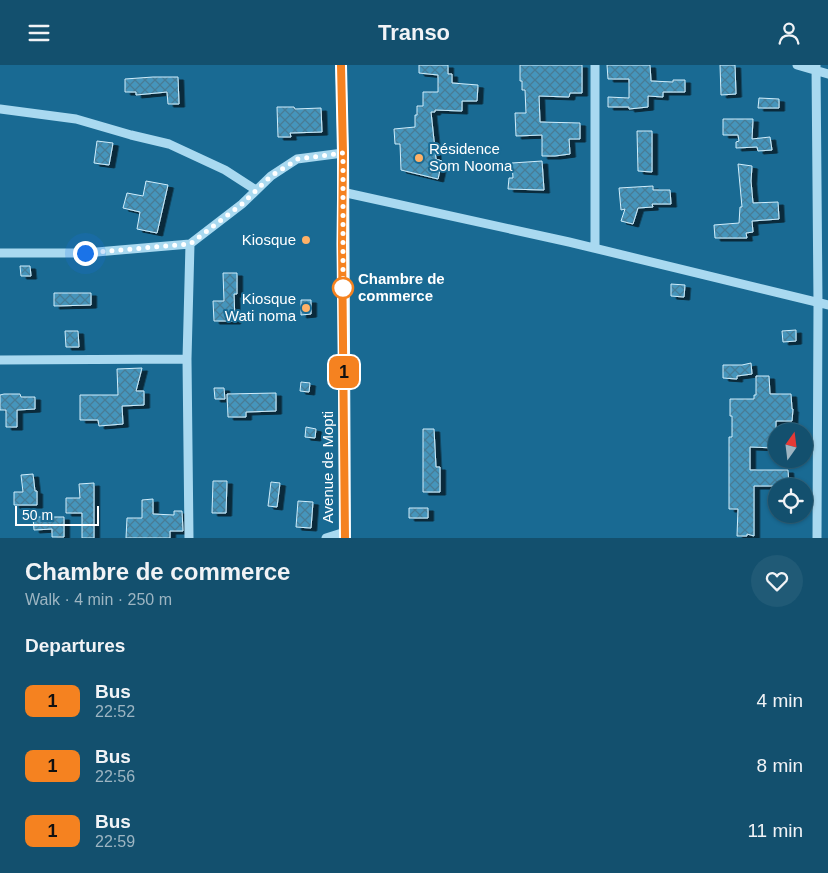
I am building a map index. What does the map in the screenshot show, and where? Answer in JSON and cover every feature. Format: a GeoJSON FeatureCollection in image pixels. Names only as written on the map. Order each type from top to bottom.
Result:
{"type":"FeatureCollection","features":[{"type":"Feature","properties":{"kind":"main road","name":"Avenue de Mopti"},"geometry":{"type":"LineString","coordinates":[[341,65],[345,535]]}},
{"type":"Feature","properties":{"kind":"street"},"geometry":{"type":"LineString","coordinates":[[595,65],[595,248]]}},
{"type":"Feature","properties":{"kind":"street"},"geometry":{"type":"LineString","coordinates":[[796,65],[816,67],[828,74]]}},
{"type":"Feature","properties":{"kind":"street"},"geometry":{"type":"LineString","coordinates":[[816,67],[817,538]]}},
{"type":"Feature","properties":{"kind":"street"},"geometry":{"type":"LineString","coordinates":[[0,109],[76,119],[169,144],[225,170],[256,190]]}},
{"type":"Feature","properties":{"kind":"street"},"geometry":{"type":"LineString","coordinates":[[0,253],[85,253],[190,244],[242,204],[271,176],[298,159],[343,153]]}},
{"type":"Feature","properties":{"kind":"street"},"geometry":{"type":"LineString","coordinates":[[342,192],[595,248],[828,305]]}},
{"type":"Feature","properties":{"kind":"street"},"geometry":{"type":"LineString","coordinates":[[189,538],[187,359],[190,244]]}},
{"type":"Feature","properties":{"kind":"street"},"geometry":{"type":"LineString","coordinates":[[0,360],[187,359]]}},
{"type":"Feature","properties":{"kind":"street"},"geometry":{"type":"LineString","coordinates":[[326,538],[345,535]]}},
{"type":"Feature","properties":{"kind":"building"},"geometry":{"type":"Polygon","coordinates":[[[419,65],[448,65],[448,74],[452,74],[452,83],[478,85],[477,101],[462,101],[462,111],[435,110],[435,112],[431,112],[436,159],[442,161],[438,179],[401,170],[400,144],[395,144],[394,129],[415,127],[417,106],[423,106],[423,92],[438,92],[438,75],[419,73],[419,65]]]}},
{"type":"Feature","properties":{"kind":"building"},"geometry":{"type":"Polygon","coordinates":[[[520,65],[582,65],[582,93],[570,93],[569,97],[539,96],[540,122],[580,123],[580,139],[569,139],[570,154],[542,156],[542,135],[516,136],[515,113],[526,113],[525,90],[522,90],[522,81],[520,81],[520,65]]]}},
{"type":"Feature","properties":{"kind":"building"},"geometry":{"type":"Polygon","coordinates":[[[607,65],[650,65],[651,81],[673,82],[673,80],[685,80],[685,92],[663,92],[663,97],[648,96],[648,107],[629,109],[629,107],[608,107],[608,97],[629,98],[629,79],[608,79],[607,65]]]}},
{"type":"Feature","properties":{"kind":"building"},"geometry":{"type":"Polygon","coordinates":[[[720,65],[735,65],[736,94],[721,95],[720,65]]]}},
{"type":"Feature","properties":{"kind":"building"},"geometry":{"type":"Polygon","coordinates":[[[178,77],[179,104],[168,104],[167,92],[136,95],[136,92],[125,92],[125,79],[178,77]]]}},
{"type":"Feature","properties":{"kind":"building"},"geometry":{"type":"Polygon","coordinates":[[[759,98],[779,99],[779,108],[758,108],[759,98]]]}},
{"type":"Feature","properties":{"kind":"building"},"geometry":{"type":"Polygon","coordinates":[[[277,107],[294,107],[295,109],[321,108],[322,132],[290,133],[291,137],[278,137],[277,107]]]}},
{"type":"Feature","properties":{"kind":"building"},"geometry":{"type":"Polygon","coordinates":[[[723,119],[753,119],[752,139],[770,137],[772,150],[758,151],[757,147],[736,148],[736,142],[739,141],[738,135],[723,135],[723,119]]]}},
{"type":"Feature","properties":{"kind":"building"},"geometry":{"type":"Polygon","coordinates":[[[637,131],[652,131],[652,172],[638,171],[637,131]]]}},
{"type":"Feature","properties":{"kind":"building"},"geometry":{"type":"Polygon","coordinates":[[[97,141],[113,143],[109,165],[94,163],[97,141]]]}},
{"type":"Feature","properties":{"kind":"building"},"geometry":{"type":"Polygon","coordinates":[[[542,161],[544,190],[508,189],[509,178],[513,178],[512,163],[542,161]]]}},
{"type":"Feature","properties":{"kind":"building"},"geometry":{"type":"Polygon","coordinates":[[[738,164],[752,166],[753,203],[778,202],[779,219],[752,221],[753,232],[746,233],[747,238],[715,238],[714,225],[739,223],[740,207],[742,207],[738,164]]]}},
{"type":"Feature","properties":{"kind":"building"},"geometry":{"type":"Polygon","coordinates":[[[146,181],[168,185],[157,233],[137,229],[140,212],[123,208],[127,193],[143,196],[146,181]]]}},
{"type":"Feature","properties":{"kind":"building"},"geometry":{"type":"Polygon","coordinates":[[[653,186],[653,190],[670,190],[671,204],[652,204],[653,207],[638,208],[633,224],[621,221],[625,209],[621,210],[619,188],[653,186]]]}},
{"type":"Feature","properties":{"kind":"building"},"geometry":{"type":"Polygon","coordinates":[[[20,266],[30,266],[31,276],[21,276],[20,266]]]}},
{"type":"Feature","properties":{"kind":"building"},"geometry":{"type":"Polygon","coordinates":[[[223,273],[237,273],[237,294],[234,294],[235,321],[214,321],[213,301],[224,301],[223,273]]]}},
{"type":"Feature","properties":{"kind":"building"},"geometry":{"type":"Polygon","coordinates":[[[671,284],[685,285],[684,297],[671,296],[671,284]]]}},
{"type":"Feature","properties":{"kind":"building"},"geometry":{"type":"Polygon","coordinates":[[[54,293],[91,293],[91,305],[54,306],[54,293]]]}},
{"type":"Feature","properties":{"kind":"building"},"geometry":{"type":"Polygon","coordinates":[[[301,300],[311,300],[311,314],[301,315],[301,300]]]}},
{"type":"Feature","properties":{"kind":"building"},"geometry":{"type":"Polygon","coordinates":[[[796,330],[796,341],[783,342],[782,331],[796,330]]]}},
{"type":"Feature","properties":{"kind":"building"},"geometry":{"type":"Polygon","coordinates":[[[65,331],[78,331],[79,347],[66,347],[65,331]]]}},
{"type":"Feature","properties":{"kind":"building"},"geometry":{"type":"Polygon","coordinates":[[[751,363],[752,374],[737,376],[737,379],[723,378],[723,365],[751,363]]]}},
{"type":"Feature","properties":{"kind":"building"},"geometry":{"type":"Polygon","coordinates":[[[142,368],[136,391],[144,391],[144,405],[122,406],[123,424],[99,426],[98,420],[80,420],[80,395],[118,395],[117,369],[142,368]]]}},
{"type":"Feature","properties":{"kind":"building"},"geometry":{"type":"Polygon","coordinates":[[[756,376],[769,376],[770,394],[791,394],[792,421],[768,423],[768,448],[750,447],[750,470],[788,470],[788,478],[768,478],[768,486],[754,486],[754,536],[747,534],[747,536],[737,536],[738,509],[729,509],[729,437],[732,437],[730,399],[754,399],[754,395],[756,395],[756,376]]]}},
{"type":"Feature","properties":{"kind":"building"},"geometry":{"type":"Polygon","coordinates":[[[301,382],[310,383],[309,392],[300,391],[301,382]]]}},
{"type":"Feature","properties":{"kind":"building"},"geometry":{"type":"Polygon","coordinates":[[[214,388],[224,388],[225,399],[215,399],[214,388]]]}},
{"type":"Feature","properties":{"kind":"building"},"geometry":{"type":"Polygon","coordinates":[[[276,393],[276,411],[246,412],[246,417],[228,417],[227,394],[276,393]]]}},
{"type":"Feature","properties":{"kind":"building"},"geometry":{"type":"Polygon","coordinates":[[[20,394],[21,397],[35,397],[35,409],[17,410],[17,427],[6,427],[6,410],[0,410],[0,395],[20,394]]]}},
{"type":"Feature","properties":{"kind":"building"},"geometry":{"type":"Polygon","coordinates":[[[306,427],[316,429],[315,438],[305,437],[306,427]]]}},
{"type":"Feature","properties":{"kind":"building"},"geometry":{"type":"Polygon","coordinates":[[[423,429],[434,429],[436,467],[440,467],[440,492],[423,492],[423,429]]]}},
{"type":"Feature","properties":{"kind":"building"},"geometry":{"type":"Polygon","coordinates":[[[33,474],[35,491],[37,491],[37,505],[14,505],[14,492],[23,492],[21,475],[33,474]]]}},
{"type":"Feature","properties":{"kind":"building"},"geometry":{"type":"Polygon","coordinates":[[[213,481],[227,481],[226,513],[212,513],[213,481]]]}},
{"type":"Feature","properties":{"kind":"building"},"geometry":{"type":"Polygon","coordinates":[[[271,482],[280,483],[277,507],[268,506],[271,482]]]}},
{"type":"Feature","properties":{"kind":"building"},"geometry":{"type":"Polygon","coordinates":[[[94,483],[94,538],[82,538],[82,513],[66,513],[66,498],[80,498],[79,484],[94,483]]]}},
{"type":"Feature","properties":{"kind":"building"},"geometry":{"type":"Polygon","coordinates":[[[153,499],[153,514],[174,515],[174,511],[182,511],[183,531],[170,531],[170,538],[126,538],[127,518],[142,518],[142,500],[153,499]]]}},
{"type":"Feature","properties":{"kind":"building"},"geometry":{"type":"Polygon","coordinates":[[[298,501],[313,502],[311,528],[296,527],[298,501]]]}},
{"type":"Feature","properties":{"kind":"building"},"geometry":{"type":"Polygon","coordinates":[[[409,508],[428,508],[428,518],[409,518],[409,508]]]}},
{"type":"Feature","properties":{"kind":"building"},"geometry":{"type":"Polygon","coordinates":[[[33,517],[64,517],[64,537],[52,537],[52,529],[34,530],[33,517]]]}},
{"type":"Feature","properties":{"kind":"bus line","name":"1"},"geometry":{"type":"LineString","coordinates":[[341,65],[345,538]]}},
{"type":"Feature","properties":{"kind":"place","name":"Résidence Som Nooma"},"geometry":{"type":"Point","coordinates":[419,158]}},
{"type":"Feature","properties":{"kind":"place","name":"Kiosque"},"geometry":{"type":"Point","coordinates":[306,240]}},
{"type":"Feature","properties":{"kind":"place","name":"Chambre de commerce"},"geometry":{"type":"Point","coordinates":[343,288]}},
{"type":"Feature","properties":{"kind":"place","name":"Kiosque Wati noma"},"geometry":{"type":"Point","coordinates":[306,308]}},
{"type":"Feature","properties":{"kind":"route"},"geometry":{"type":"LineString","coordinates":[[85,253],[190,244],[242,204],[271,176],[298,159],[343,153],[343,288]]}}]}
